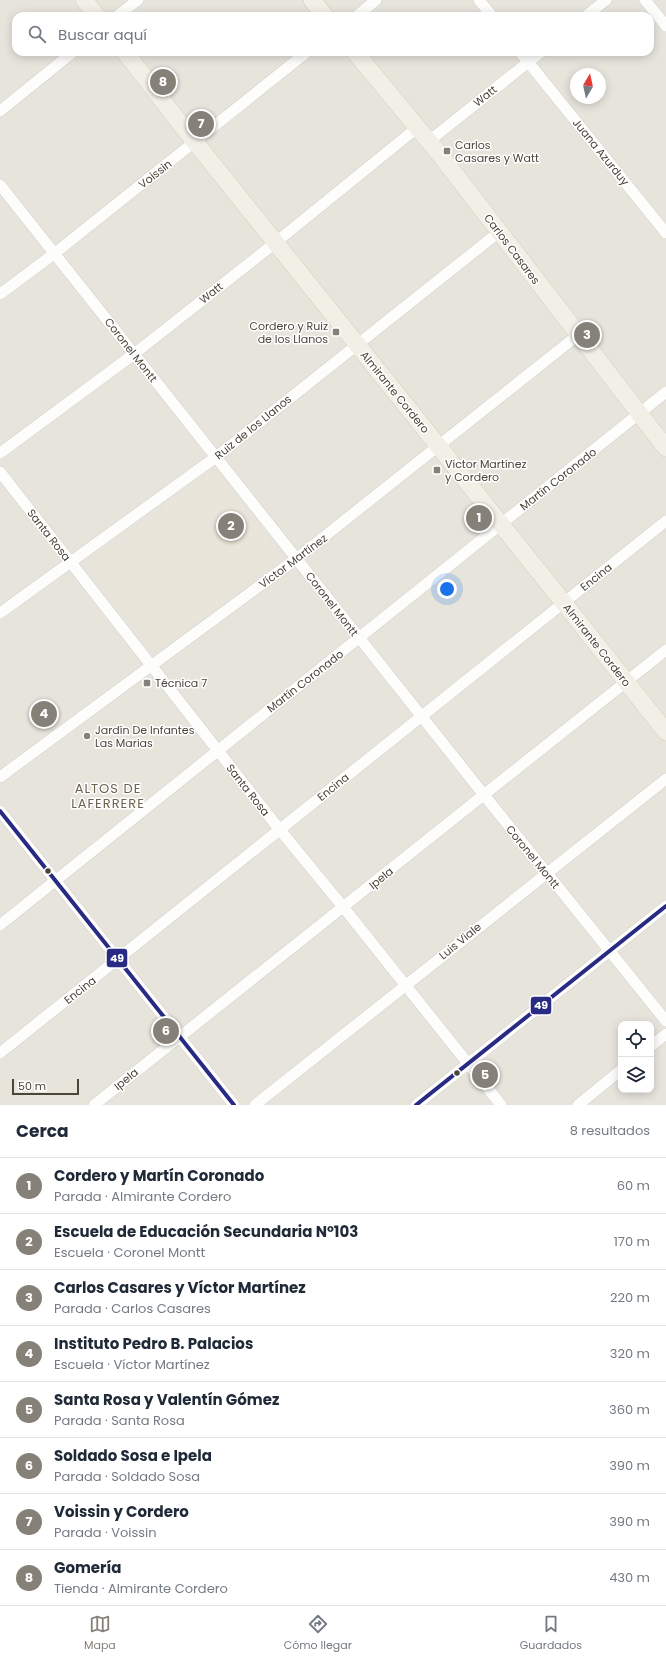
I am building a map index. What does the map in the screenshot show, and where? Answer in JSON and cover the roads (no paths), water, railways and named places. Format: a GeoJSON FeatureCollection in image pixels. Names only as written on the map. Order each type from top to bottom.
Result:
{"type":"FeatureCollection","features":[{"type":"Feature","properties":{"kind":"main road"},"geometry":{"type":"LineString","coordinates":[[84,0],[94,12]]}},
{"type":"Feature","properties":{"kind":"main road"},"geometry":{"type":"LineString","coordinates":[[312,0],[322,12]]}},
{"type":"Feature","properties":{"kind":"main road","name":"Almirante Cordero"},"geometry":{"type":"LineString","coordinates":[[128,56],[275,243],[439,446],[666,732]]}},
{"type":"Feature","properties":{"kind":"main road","name":"Carlos Casares"},"geometry":{"type":"LineString","coordinates":[[358,56],[429,141],[666,448]]}},
{"type":"Feature","properties":{"kind":"street"},"geometry":{"type":"LineString","coordinates":[[122,12],[138,0]]}},
{"type":"Feature","properties":{"kind":"street"},"geometry":{"type":"LineString","coordinates":[[362,12],[376,0]]}},
{"type":"Feature","properties":{"kind":"street"},"geometry":{"type":"LineString","coordinates":[[479,0],[489,12]]}},
{"type":"Feature","properties":{"kind":"street"},"geometry":{"type":"LineString","coordinates":[[591,12],[606,0]]}},
{"type":"Feature","properties":{"kind":"street"},"geometry":{"type":"LineString","coordinates":[[645,0],[666,26]]}},
{"type":"Feature","properties":{"kind":"street"},"geometry":{"type":"LineString","coordinates":[[0,111],[68,56]]}},
{"type":"Feature","properties":{"kind":"street","name":"Voissin"},"geometry":{"type":"LineString","coordinates":[[0,294],[55,253],[302,56]]}},
{"type":"Feature","properties":{"kind":"street","name":"Juana Azurduy"},"geometry":{"type":"LineString","coordinates":[[523,56],[666,233]]}},
{"type":"Feature","properties":{"kind":"street","name":"Watt"},"geometry":{"type":"LineString","coordinates":[[429,141],[536,56]]}},
{"type":"Feature","properties":{"kind":"street","name":"Watt"},"geometry":{"type":"LineString","coordinates":[[0,453],[134,354],[275,243],[418,127]]}},
{"type":"Feature","properties":{"kind":"street","name":"Coronel Montt"},"geometry":{"type":"LineString","coordinates":[[0,185],[296,560],[666,1021]]}},
{"type":"Feature","properties":{"kind":"street","name":"Ruiz de los Llanos"},"geometry":{"type":"LineString","coordinates":[[0,613],[216,457],[356,344],[499,232]]}},
{"type":"Feature","properties":{"kind":"street","name":"Víctor Martínez"},"geometry":{"type":"LineString","coordinates":[[0,777],[296,560],[578,335]]}},
{"type":"Feature","properties":{"kind":"street","name":"Martín Coronado"},"geometry":{"type":"LineString","coordinates":[[0,925],[666,392]]}},
{"type":"Feature","properties":{"kind":"street","name":"Santa Rosa"},"geometry":{"type":"LineString","coordinates":[[0,472],[150,666],[501,1105]]}},
{"type":"Feature","properties":{"kind":"street","name":"Encina"},"geometry":{"type":"LineString","coordinates":[[0,1053],[666,521]]}},
{"type":"Feature","properties":{"kind":"street","name":"Ipela"},"geometry":{"type":"LineString","coordinates":[[94,1105],[344,908],[666,650]]}},
{"type":"Feature","properties":{"kind":"street","name":"Luis Viale"},"geometry":{"type":"LineString","coordinates":[[255,1105],[666,778]]}},
{"type":"Feature","properties":{"kind":"street"},"geometry":{"type":"LineString","coordinates":[[0,811],[117,960],[180,1036],[234,1105]]}},
{"type":"Feature","properties":{"kind":"street"},"geometry":{"type":"LineString","coordinates":[[416,1105],[666,906]]}},
{"type":"Feature","properties":{"kind":"street"},"geometry":{"type":"LineString","coordinates":[[654,1044],[666,1034]]}},
{"type":"Feature","properties":{"kind":"street"},"geometry":{"type":"LineString","coordinates":[[578,1105],[618,1072]]}},
{"type":"Feature","properties":{"kind":"place","name":"Gomería"},"geometry":{"type":"Point","coordinates":[163,82]}},
{"type":"Feature","properties":{"kind":"place","name":"Voissin y Cordero"},"geometry":{"type":"Point","coordinates":[201,124]}},
{"type":"Feature","properties":{"kind":"place","name":"Carlos Casares y Watt"},"geometry":{"type":"Point","coordinates":[447,151]}},
{"type":"Feature","properties":{"kind":"place","name":"Cordero y Ruiz de los Llanos"},"geometry":{"type":"Point","coordinates":[336,332]}},
{"type":"Feature","properties":{"kind":"place","name":"Carlos Casares y Víctor Martínez"},"geometry":{"type":"Point","coordinates":[587,335]}},
{"type":"Feature","properties":{"kind":"place","name":"Víctor Martínez y Cordero"},"geometry":{"type":"Point","coordinates":[437,470]}},
{"type":"Feature","properties":{"kind":"place","name":"Cordero y Martín Coronado"},"geometry":{"type":"Point","coordinates":[479,518]}},
{"type":"Feature","properties":{"kind":"place","name":"Escuela de Educación Secundaria Nº103"},"geometry":{"type":"Point","coordinates":[231,526]}},
{"type":"Feature","properties":{"kind":"place","name":"Técnica 7"},"geometry":{"type":"Point","coordinates":[147,683]}},
{"type":"Feature","properties":{"kind":"place","name":"Instituto Pedro B. Palacios"},"geometry":{"type":"Point","coordinates":[44,714]}},
{"type":"Feature","properties":{"kind":"place","name":"Jardín De Infantes Las Marias"},"geometry":{"type":"Point","coordinates":[87,736]}},
{"type":"Feature","properties":{"kind":"place","name":"Soldado Sosa e Ipela"},"geometry":{"type":"Point","coordinates":[166,1031]}},
{"type":"Feature","properties":{"kind":"place","name":"Santa Rosa y Valentín Gómez"},"geometry":{"type":"Point","coordinates":[485,1075]}},
{"type":"Feature","properties":{"kind":"district","name":"ALTOS DE LAFERRERE"},"geometry":{"type":"Point","coordinates":[108,796]}}]}
